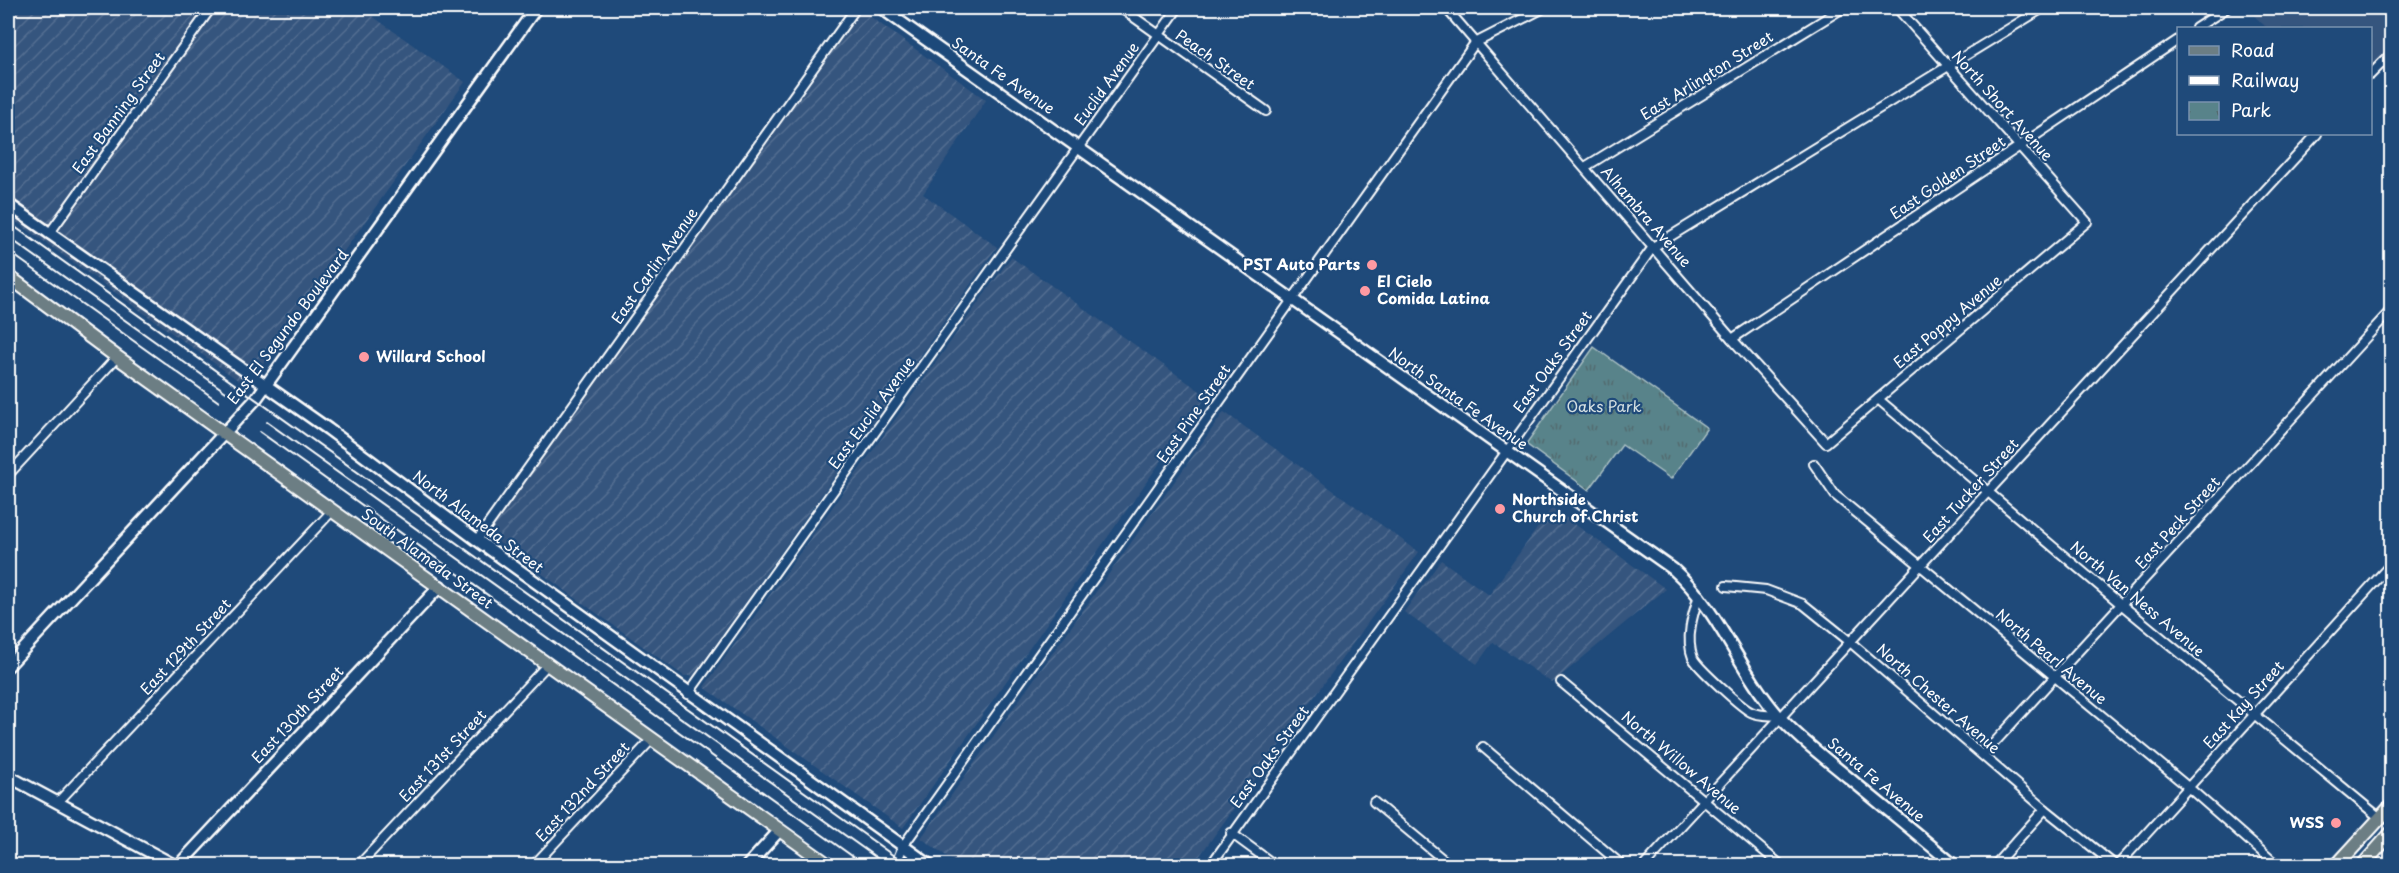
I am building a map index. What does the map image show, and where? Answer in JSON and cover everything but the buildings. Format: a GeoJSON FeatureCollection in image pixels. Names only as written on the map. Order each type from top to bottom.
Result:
{"type":"FeatureCollection","features":[{"type":"Feature","properties":{"kind":"main road","name":"South Alameda Street"},"geometry":{"type":"LineString","coordinates":[[8,278],[830,866]]}},
{"type":"Feature","properties":{"kind":"main road"},"geometry":{"type":"LineString","coordinates":[[2336,866],[2391,805]]}},
{"type":"Feature","properties":{"kind":"main road"},"geometry":{"type":"LineString","coordinates":[[2361,866],[2389,841]]}},
{"type":"Feature","properties":{"kind":"street","name":"East Banning Street"},"geometry":{"type":"LineString","coordinates":[[49,234],[211,8]]}},
{"type":"Feature","properties":{"kind":"street","name":"East El Segundo Boulevard"},"geometry":{"type":"LineString","coordinates":[[8,666],[267,386],[536,8]]}},
{"type":"Feature","properties":{"kind":"street","name":"East Carlin Avenue"},"geometry":{"type":"LineString","coordinates":[[477,540],[856,8]]}},
{"type":"Feature","properties":{"kind":"street","name":"Santa Fe Avenue"},"geometry":{"type":"LineString","coordinates":[[881,8],[1078,148]]}},
{"type":"Feature","properties":{"kind":"street","name":"Peach Street"},"geometry":{"type":"LineString","coordinates":[[1121,8],[1266,111]]}},
{"type":"Feature","properties":{"kind":"street","name":"Euclid Avenue"},"geometry":{"type":"LineString","coordinates":[[1078,148],[1178,8]]}},
{"type":"Feature","properties":{"kind":"street","name":"Alhambra Avenue"},"geometry":{"type":"LineString","coordinates":[[1446,8],[1732,339],[1826,443]]}},
{"type":"Feature","properties":{"kind":"street","name":"East Pine Street"},"geometry":{"type":"LineString","coordinates":[[895,866],[903,846],[1475,43],[1544,8]]}},
{"type":"Feature","properties":{"kind":"street","name":"East Arlington Street"},"geometry":{"type":"LineString","coordinates":[[1585,167],[1843,8]]}},
{"type":"Feature","properties":{"kind":"street","name":"North Short Avenue"},"geometry":{"type":"LineString","coordinates":[[1897,8],[2087,222]]}},
{"type":"Feature","properties":{"kind":"street","name":"East Oaks Street"},"geometry":{"type":"LineString","coordinates":[[1210,866],[1653,247],[2043,8]]}},
{"type":"Feature","properties":{"kind":"street"},"geometry":{"type":"LineString","coordinates":[[2198,27],[2228,8]]}},
{"type":"Feature","properties":{"kind":"street","name":"East Golden Street"},"geometry":{"type":"LineString","coordinates":[[1732,339],[2177,41]]}},
{"type":"Feature","properties":{"kind":"street"},"geometry":{"type":"LineString","coordinates":[[2372,73],[2391,53]]}},
{"type":"Feature","properties":{"kind":"street","name":"East Tucker Street"},"geometry":{"type":"LineString","coordinates":[[1644,866],[1779,716],[1920,567],[2316,135]]}},
{"type":"Feature","properties":{"kind":"street","name":"North Santa Fe Avenue"},"geometry":{"type":"LineString","coordinates":[[1078,148],[1673,569],[1699,595],[1760,692],[1779,716]]}},
{"type":"Feature","properties":{"kind":"street","name":"East Euclid Avenue"},"geometry":{"type":"LineString","coordinates":[[688,693],[1078,148]]}},
{"type":"Feature","properties":{"kind":"street","name":"North Alameda Street"},"geometry":{"type":"LineString","coordinates":[[8,204],[328,429],[688,693],[931,866]]}},
{"type":"Feature","properties":{"kind":"street","name":"East Poppy Avenue"},"geometry":{"type":"LineString","coordinates":[[1826,443],[2087,222]]}},
{"type":"Feature","properties":{"kind":"street","name":"East Peck Street"},"geometry":{"type":"LineString","coordinates":[[1983,755],[2391,309]]}},
{"type":"Feature","properties":{"kind":"street"},"geometry":{"type":"LineString","coordinates":[[8,475],[117,357]]}},
{"type":"Feature","properties":{"kind":"street","name":"North Van Ness Avenue"},"geometry":{"type":"LineString","coordinates":[[1878,399],[2380,818]]}},
{"type":"Feature","properties":{"kind":"street","name":"North Pearl Avenue"},"geometry":{"type":"LineString","coordinates":[[1814,464],[1835,495],[2188,787],[2278,866]]}},
{"type":"Feature","properties":{"kind":"street","name":"East 129th Street"},"geometry":{"type":"LineString","coordinates":[[58,802],[333,510]]}},
{"type":"Feature","properties":{"kind":"street","name":"East Kay Street"},"geometry":{"type":"LineString","coordinates":[[2116,866],[2391,563]]}},
{"type":"Feature","properties":{"kind":"street","name":"East 130th Street"},"geometry":{"type":"LineString","coordinates":[[177,866],[440,586]]}},
{"type":"Feature","properties":{"kind":"street","name":"North Chester Avenue"},"geometry":{"type":"LineString","coordinates":[[1726,586],[1766,590],[1803,604],[1850,641],[2045,809],[2116,866]]}},
{"type":"Feature","properties":{"kind":"street"},"geometry":{"type":"LineString","coordinates":[[1699,595],[1691,618],[1691,645],[1694,659],[1700,669],[1751,712],[1779,716]]}},
{"type":"Feature","properties":{"kind":"street","name":"East 131st Street"},"geometry":{"type":"LineString","coordinates":[[358,866],[549,664]]}},
{"type":"Feature","properties":{"kind":"street","name":"North Willow Avenue"},"geometry":{"type":"LineString","coordinates":[[1561,682],[1782,866]]}},
{"type":"Feature","properties":{"kind":"street","name":"Santa Fe Avenue"},"geometry":{"type":"LineString","coordinates":[[1779,716],[1828,761],[1955,866]]}},
{"type":"Feature","properties":{"kind":"street","name":"East 132nd Street"},"geometry":{"type":"LineString","coordinates":[[533,866],[653,738]]}},
{"type":"Feature","properties":{"kind":"street"},"geometry":{"type":"LineString","coordinates":[[1483,747],[1623,866]]}},
{"type":"Feature","properties":{"kind":"street"},"geometry":{"type":"LineString","coordinates":[[8,776],[177,866]]}},
{"type":"Feature","properties":{"kind":"street"},"geometry":{"type":"LineString","coordinates":[[1374,802],[1451,866]]}},
{"type":"Feature","properties":{"kind":"street"},"geometry":{"type":"LineString","coordinates":[[1994,866],[2045,809]]}},
{"type":"Feature","properties":{"kind":"street"},"geometry":{"type":"LineString","coordinates":[[747,866],[779,831]]}},
{"type":"Feature","properties":{"kind":"street"},"geometry":{"type":"LineString","coordinates":[[1232,833],[1276,866]]}},
{"type":"Feature","properties":{"kind":"shaded area"},"geometry":{"type":"Polygon","coordinates":[[[8,8],[372,8],[368,13],[465,82],[261,367],[242,383],[8,216],[8,8]]]}},
{"type":"Feature","properties":{"kind":"shaded area"},"geometry":{"type":"Polygon","coordinates":[[[2246,8],[2391,8],[2391,45],[2372,67],[2372,27],[2266,27],[2246,8]]]}},
{"type":"Feature","properties":{"kind":"shaded area"},"geometry":{"type":"Polygon","coordinates":[[[860,13],[868,15],[986,100],[923,194],[997,247],[693,676],[684,676],[491,537],[491,530],[860,13]]]}},
{"type":"Feature","properties":{"kind":"shaded area"},"geometry":{"type":"Polygon","coordinates":[[[1011,257],[1207,396],[903,828],[704,687],[1011,257]]]}},
{"type":"Feature","properties":{"kind":"shaded area"},"geometry":{"type":"Polygon","coordinates":[[[1224,412],[1419,552],[1193,865],[959,865],[921,838],[1224,412]]]}},
{"type":"Feature","properties":{"kind":"shaded area"},"geometry":{"type":"Polygon","coordinates":[[[1552,508],[1666,589],[1552,683],[1493,642],[1477,664],[1404,612],[1441,560],[1489,595],[1552,508]]]}},
{"type":"Feature","properties":{"kind":"green space","name":"Oaks Park"},"geometry":{"type":"Polygon","coordinates":[[[1594,347],[1707,428],[1671,479],[1622,445],[1589,490],[1526,444],[1594,347]]]}},
{"type":"Feature","properties":{"kind":"railway"},"geometry":{"type":"LineString","coordinates":[[8,222],[908,866]]}},
{"type":"Feature","properties":{"kind":"railway"},"geometry":{"type":"LineString","coordinates":[[8,237],[226,392]]}},
{"type":"Feature","properties":{"kind":"railway"},"geometry":{"type":"LineString","coordinates":[[8,251],[219,402]]}},
{"type":"Feature","properties":{"kind":"railway"},"geometry":{"type":"LineString","coordinates":[[267,422],[881,861]]}},
{"type":"Feature","properties":{"kind":"railway"},"geometry":{"type":"LineString","coordinates":[[260,432],[866,866]]}},
{"type":"Feature","properties":{"kind":"place","name":"PST Auto Parts"},"geometry":{"type":"Point","coordinates":[1372,265]}},
{"type":"Feature","properties":{"kind":"place","name":"El Cielo Comida Latina"},"geometry":{"type":"Point","coordinates":[1365,291]}},
{"type":"Feature","properties":{"kind":"place","name":"Willard School"},"geometry":{"type":"Point","coordinates":[364,357]}},
{"type":"Feature","properties":{"kind":"place","name":"Northside Church of Christ"},"geometry":{"type":"Point","coordinates":[1500,509]}},
{"type":"Feature","properties":{"kind":"place","name":"WSS"},"geometry":{"type":"Point","coordinates":[2336,823]}}]}
